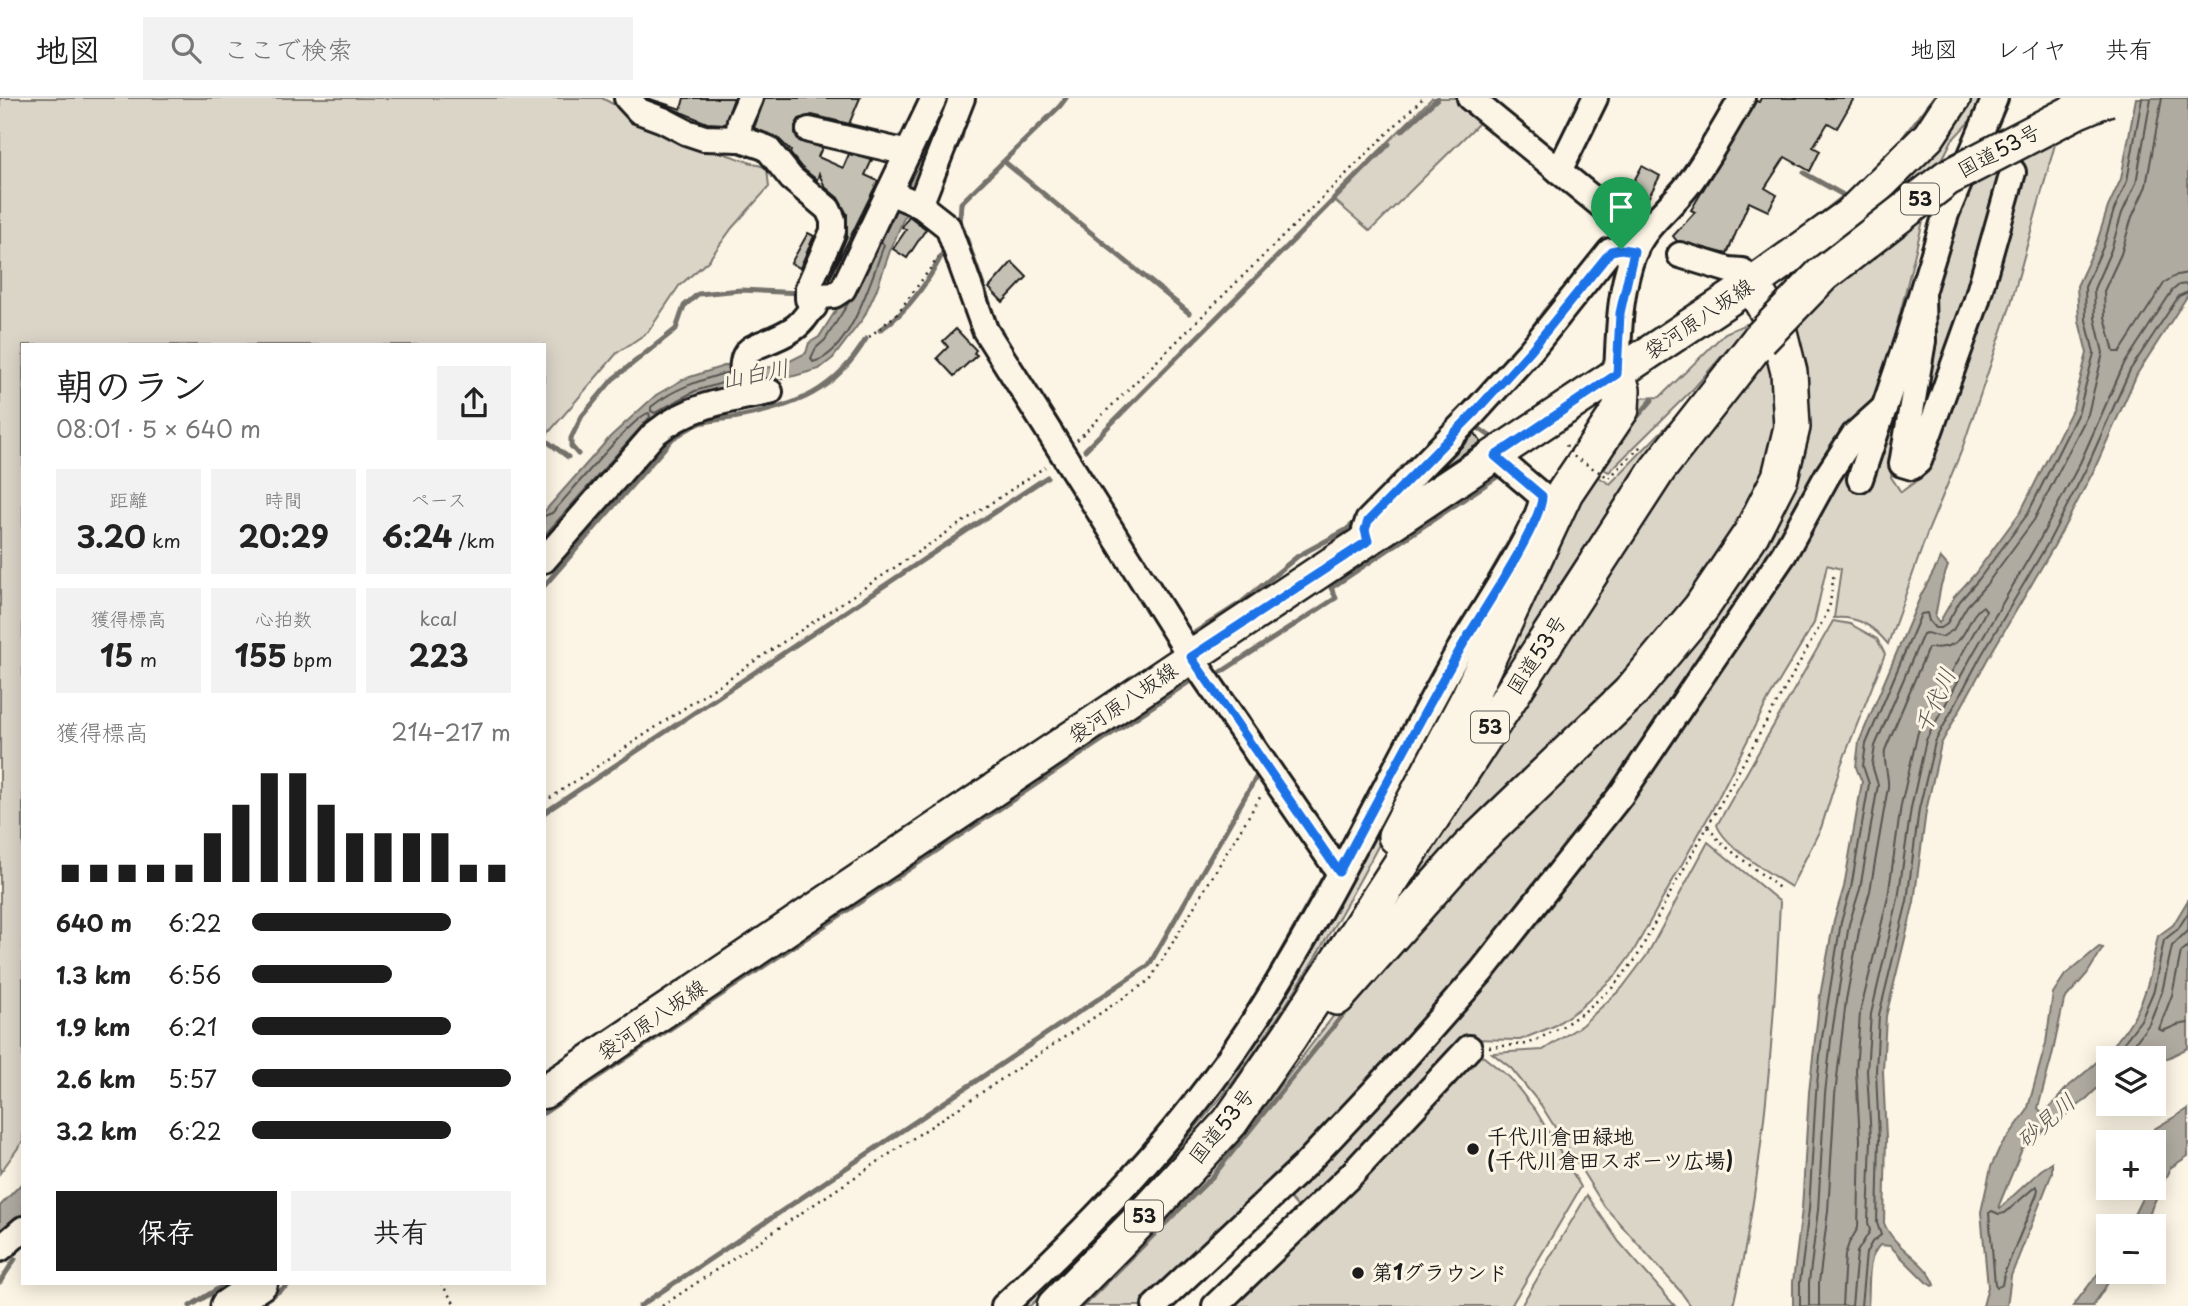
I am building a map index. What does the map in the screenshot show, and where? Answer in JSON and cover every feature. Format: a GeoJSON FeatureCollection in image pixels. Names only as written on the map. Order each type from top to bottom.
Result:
{"type":"FeatureCollection","features":[{"type":"Feature","properties":{"kind":"highway","name":"国道53号"},"geometry":{"type":"LineString","coordinates":[[1055,1306],[1145,1215],[1230,1122],[1289,1037],[1658,469],[1760,340],[1822,275],[1947,178],[2078,110],[2107,98]]}},
{"type":"Feature","properties":{"kind":"highway"},"geometry":{"type":"LineString","coordinates":[[1230,1122],[1391,933],[1468,849],[1630,693],[1701,608],[1751,534],[1780,477],[1792,428],[1789,372],[1779,332],[1752,284]]}},
{"type":"Feature","properties":{"kind":"highway"},"geometry":{"type":"LineString","coordinates":[[1289,1037],[1469,698],[1565,492],[1621,409],[1622,390],[1617,374]]}},
{"type":"Feature","properties":{"kind":"main road","name":"袋河原八坂線"},"geometry":{"type":"LineString","coordinates":[[546,1091],[1752,284],[1850,214],[1930,136],[1954,98]]}},
{"type":"Feature","properties":{"kind":"main road"},"geometry":{"type":"LineString","coordinates":[[227,1306],[258,1285]]}},
{"type":"Feature","properties":{"kind":"street"},"geometry":{"type":"LineString","coordinates":[[627,98],[639,111],[686,132],[704,138],[738,139],[767,148],[791,178],[828,209],[833,220],[833,231],[808,288],[808,299],[814,307]]}},
{"type":"Feature","properties":{"kind":"street"},"geometry":{"type":"LineString","coordinates":[[738,139],[740,121],[750,98]]}},
{"type":"Feature","properties":{"kind":"street"},"geometry":{"type":"LineString","coordinates":[[546,558],[654,433],[704,405],[758,394],[741,361],[745,353],[756,345],[796,328],[822,296],[834,295],[843,289],[934,98]]}},
{"type":"Feature","properties":{"kind":"street"},"geometry":{"type":"LineString","coordinates":[[920,205],[962,98]]}},
{"type":"Feature","properties":{"kind":"street"},"geometry":{"type":"LineString","coordinates":[[1470,98],[1559,171],[1638,245]]}},
{"type":"Feature","properties":{"kind":"street"},"geometry":{"type":"LineString","coordinates":[[1559,171],[1595,98]]}},
{"type":"Feature","properties":{"kind":"street"},"geometry":{"type":"LineString","coordinates":[[1617,374],[1620,313],[1638,245],[1688,185],[1742,98]]}},
{"type":"Feature","properties":{"kind":"street"},"geometry":{"type":"LineString","coordinates":[[1860,479],[1946,214],[1995,98]]}},
{"type":"Feature","properties":{"kind":"street"},"geometry":{"type":"LineString","coordinates":[[809,130],[908,153]]}},
{"type":"Feature","properties":{"kind":"street"},"geometry":{"type":"LineString","coordinates":[[1922,293],[1923,341],[1902,464],[1912,467],[1919,461],[1976,303],[2013,172]]}},
{"type":"Feature","properties":{"kind":"street"},"geometry":{"type":"LineString","coordinates":[[889,192],[920,205],[948,227],[985,330],[1191,657],[1339,872]]}},
{"type":"Feature","properties":{"kind":"street"},"geometry":{"type":"LineString","coordinates":[[1368,541],[1365,530],[1368,521],[1474,413],[1531,350],[1611,251],[1638,245]]}},
{"type":"Feature","properties":{"kind":"street"},"geometry":{"type":"LineString","coordinates":[[1680,255],[1729,270],[1742,271],[1752,284]]}},
{"type":"Feature","properties":{"kind":"street"},"geometry":{"type":"LineString","coordinates":[[1155,1306],[1305,1165],[1481,972],[1621,795],[1784,554],[1847,445],[1854,435],[1884,408]]}},
{"type":"Feature","properties":{"kind":"street"},"geometry":{"type":"LineString","coordinates":[[1004,1306],[1058,1256],[1128,1183],[1192,1105],[1247,1031],[1285,971],[1401,755],[1522,545],[1542,504],[1542,496],[1495,456]]}},
{"type":"Feature","properties":{"kind":"street"},"geometry":{"type":"LineString","coordinates":[[1215,1306],[1351,1175],[1469,1048]]}},
{"type":"Feature","properties":{"kind":"street"},"geometry":{"type":"LineString","coordinates":[[0,1249],[21,1231]]}},
{"type":"Feature","properties":{"kind":"path"},"geometry":{"type":"LineString","coordinates":[[546,801],[1063,455],[1423,98]]}},
{"type":"Feature","properties":{"kind":"path"},"geometry":{"type":"LineString","coordinates":[[869,337],[907,302],[941,251]]}},
{"type":"Feature","properties":{"kind":"path"},"geometry":{"type":"LineString","coordinates":[[1566,445],[1573,456],[1609,478]]}},
{"type":"Feature","properties":{"kind":"path"},"geometry":{"type":"LineString","coordinates":[[1469,1048],[1528,1044],[1560,1028],[1612,988],[1636,959],[1768,715],[1825,617],[1830,604],[1834,572]]}},
{"type":"Feature","properties":{"kind":"path"},"geometry":{"type":"LineString","coordinates":[[662,1306],[1150,980],[1272,777]]}},
{"type":"Feature","properties":{"kind":"path"},"geometry":{"type":"LineString","coordinates":[[1708,827],[1721,843],[1782,890]]}},
{"type":"Feature","properties":{"kind":"path"},"geometry":{"type":"LineString","coordinates":[[442,1285],[457,1306]]}},
{"type":"Feature","properties":{"kind":"shaded area"},"geometry":{"type":"Polygon","coordinates":[[[0,98],[602,98],[672,136],[767,168],[769,187],[732,228],[708,261],[679,286],[648,332],[617,353],[546,436],[546,343],[21,343],[21,1144],[0,1173],[0,98]]]}},
{"type":"Feature","properties":{"kind":"shaded area"},"geometry":{"type":"Polygon","coordinates":[[[1432,98],[1459,98],[1484,118],[1370,231],[1332,198],[1432,98]]]}},
{"type":"Feature","properties":{"kind":"shaded area"},"geometry":{"type":"Polygon","coordinates":[[[1968,98],[1989,98],[1982,118],[1969,122],[1952,140],[1938,168],[1838,242],[1785,286],[1796,270],[1968,98]]]}},
{"type":"Feature","properties":{"kind":"shaded area"},"geometry":{"type":"Polygon","coordinates":[[[2057,137],[2010,307],[1961,452],[1928,531],[1888,644],[1877,632],[1858,621],[1834,618],[1841,569],[1827,565],[1814,623],[1768,700],[1711,812],[1633,952],[1616,975],[1580,1008],[1554,1026],[1520,1040],[1466,1039],[1302,1212],[1286,1194],[1489,972],[1917,347],[1891,477],[1901,492],[1915,482],[2023,156],[2057,137]]]}},
{"type":"Feature","properties":{"kind":"shaded area"},"geometry":{"type":"Polygon","coordinates":[[[2008,163],[1974,291],[1918,445],[1933,300],[1970,184],[2008,163]]]}},
{"type":"Feature","properties":{"kind":"shaded area"},"geometry":{"type":"Polygon","coordinates":[[[1924,217],[1881,390],[1735,617],[1559,865],[1371,1085],[1144,1306],[1074,1306],[1206,1175],[1267,1103],[1360,981],[1780,502],[1789,331],[1827,293],[1924,217]]]}},
{"type":"Feature","properties":{"kind":"shaded area"},"geometry":{"type":"Polygon","coordinates":[[[1746,324],[1748,326],[1694,388],[1609,472],[1592,463],[1639,398],[1660,397],[1725,333],[1746,324]]]}},
{"type":"Feature","properties":{"kind":"shaded area"},"geometry":{"type":"Polygon","coordinates":[[[1771,348],[1778,379],[1771,473],[1666,636],[1395,907],[1601,573],[1771,348]]]}},
{"type":"Feature","properties":{"kind":"shaded area"},"geometry":{"type":"Polygon","coordinates":[[[1705,387],[1640,465],[1420,802],[1587,470],[1610,484],[1705,387]]]}},
{"type":"Feature","properties":{"kind":"shaded area"},"geometry":{"type":"Polygon","coordinates":[[[1513,576],[1380,843],[1306,972],[1266,1035],[1223,1095],[1104,1231],[1030,1306],[1014,1306],[1163,1152],[1513,576]]]}},
{"type":"Feature","properties":{"kind":"shaded area"},"geometry":{"type":"Polygon","coordinates":[[[1833,621],[1850,624],[1877,639],[1885,654],[1841,765],[1821,828],[1791,887],[1739,851],[1717,825],[1833,621]]]}},
{"type":"Feature","properties":{"kind":"shaded area"},"geometry":{"type":"Polygon","coordinates":[[[1708,842],[1780,902],[1765,1105],[1752,1207],[1733,1306],[1691,1306],[1604,1206],[1541,1105],[1511,1068],[1492,1053],[1543,1050],[1582,1025],[1622,988],[1647,955],[1708,842]]]}},
{"type":"Feature","properties":{"kind":"shaded area","name":"千代川倉田緑地 (千代川倉田スポーツ広場)"},"geometry":{"type":"Polygon","coordinates":[[[1479,1053],[1510,1078],[1536,1111],[1581,1187],[1511,1306],[1228,1306],[1479,1053]]]}},
{"type":"Feature","properties":{"kind":"shaded area"},"geometry":{"type":"Polygon","coordinates":[[[1587,1195],[1619,1242],[1675,1306],[1521,1306],[1587,1195]]]}},
{"type":"Feature","properties":{"kind":"water","name":"山白川"},"geometry":{"type":"Polygon","coordinates":[[[940,98],[954,98],[864,317],[833,358],[819,369],[723,389],[546,545],[546,510],[611,436],[656,395],[684,379],[733,363],[748,368],[778,367],[806,353],[809,343],[819,337],[850,288],[940,98]]]}},
{"type":"Feature","properties":{"kind":"water","name":"千代川"},"geometry":{"type":"Polygon","coordinates":[[[2136,98],[2188,98],[2188,295],[2137,374],[2094,470],[2054,546],[1941,744],[1926,811],[1914,902],[1886,1016],[1883,1071],[1886,1139],[1884,1223],[1895,1240],[1925,1269],[1935,1285],[1926,1282],[1890,1246],[1880,1245],[1872,1257],[1868,1306],[1793,1306],[1809,1092],[1820,996],[1834,920],[1844,887],[1862,782],[1856,767],[1859,742],[1921,595],[1941,558],[1948,566],[1935,617],[1939,623],[1954,597],[1974,575],[2021,511],[2073,408],[2087,353],[2079,321],[2077,286],[2121,179],[2136,98]]]}},
{"type":"Feature","properties":{"kind":"water"},"geometry":{"type":"Polygon","coordinates":[[[2188,900],[2188,1048],[2166,1059],[2166,1046],[2112,1046],[2125,1031],[2140,1004],[2158,936],[2173,925],[2188,900]]]}},
{"type":"Feature","properties":{"kind":"water","name":"砂見川"},"geometry":{"type":"Polygon","coordinates":[[[2099,947],[2103,948],[2087,974],[2064,1000],[2038,1108],[2042,1113],[2096,1062],[2096,1090],[2022,1149],[2000,1208],[2052,1163],[2052,1173],[2011,1276],[2007,1306],[1983,1306],[1988,1287],[1981,1212],[1991,1167],[1999,1149],[2027,1111],[2046,1043],[2053,993],[2065,975],[2099,947]]]}},
{"type":"Feature","properties":{"kind":"water"},"geometry":{"type":"Polygon","coordinates":[[[2188,1109],[2188,1156],[2170,1168],[2166,1177],[2166,1130],[2154,1129],[2188,1109]]]}},
{"type":"Feature","properties":{"kind":"water"},"geometry":{"type":"Polygon","coordinates":[[[21,1184],[21,1221],[0,1242],[0,1206],[21,1184]]]}},
{"type":"Feature","properties":{"kind":"water"},"geometry":{"type":"Polygon","coordinates":[[[2141,1200],[2155,1200],[2149,1214],[2134,1214],[2141,1200]]]}},
{"type":"Feature","properties":{"kind":"water"},"geometry":{"type":"Polygon","coordinates":[[[2096,1276],[2096,1284],[2107,1284],[2093,1306],[2073,1306],[2096,1276]]]}},
{"type":"Feature","properties":{"kind":"building"},"geometry":{"type":"Polygon","coordinates":[[[647,98],[681,109],[684,98],[734,98],[725,124],[707,123],[647,98]]]}},
{"type":"Feature","properties":{"kind":"building"},"geometry":{"type":"Polygon","coordinates":[[[765,98],[860,98],[849,124],[812,115],[799,119],[795,126],[799,141],[822,148],[818,157],[843,168],[849,154],[872,160],[865,175],[878,181],[829,280],[847,236],[847,214],[838,198],[825,187],[819,174],[817,180],[802,168],[778,138],[754,128],[765,98]]]}},
{"type":"Feature","properties":{"kind":"building"},"geometry":{"type":"Polygon","coordinates":[[[1761,98],[1854,98],[1837,128],[1828,123],[1813,147],[1820,151],[1810,171],[1785,157],[1765,188],[1777,195],[1768,211],[1749,202],[1727,254],[1677,241],[1673,236],[1695,212],[1691,210],[1756,101],[1759,102],[1761,98]]]}},
{"type":"Feature","properties":{"kind":"building"},"geometry":{"type":"Polygon","coordinates":[[[1642,166],[1660,176],[1639,215],[1622,203],[1642,166]]]}},
{"type":"Feature","properties":{"kind":"building"},"geometry":{"type":"Polygon","coordinates":[[[909,216],[926,229],[907,258],[893,249],[906,230],[902,227],[909,216]]]}},
{"type":"Feature","properties":{"kind":"building"},"geometry":{"type":"Polygon","coordinates":[[[808,233],[814,236],[800,268],[791,263],[808,233]]]}},
{"type":"Feature","properties":{"kind":"building"},"geometry":{"type":"Polygon","coordinates":[[[1012,262],[1027,277],[1003,302],[989,288],[1012,262]]]}},
{"type":"Feature","properties":{"kind":"building"},"geometry":{"type":"Polygon","coordinates":[[[956,329],[976,350],[974,353],[977,355],[954,376],[937,358],[948,347],[943,341],[956,329]]]}},
{"type":"Feature","properties":{"kind":"building"},"geometry":{"type":"Polygon","coordinates":[[[1475,433],[1481,442],[1439,470],[1475,433]]]}},
{"type":"Feature","properties":{"kind":"waterway"},"geometry":{"type":"LineString","coordinates":[[999,331],[960,220],[961,203],[1066,98]]}},
{"type":"Feature","properties":{"kind":"waterway"},"geometry":{"type":"LineString","coordinates":[[1402,131],[1438,98]]}},
{"type":"Feature","properties":{"kind":"waterway"},"geometry":{"type":"LineString","coordinates":[[1900,143],[1934,98]]}},
{"type":"Feature","properties":{"kind":"waterway"},"geometry":{"type":"LineString","coordinates":[[952,155],[961,138],[965,121]]}},
{"type":"Feature","properties":{"kind":"waterway"},"geometry":{"type":"LineString","coordinates":[[1085,450],[1389,144]]}},
{"type":"Feature","properties":{"kind":"waterway"},"geometry":{"type":"LineString","coordinates":[[1006,163],[1189,313]]}},
{"type":"Feature","properties":{"kind":"waterway"},"geometry":{"type":"LineString","coordinates":[[1804,173],[1845,196],[1812,222]]}},
{"type":"Feature","properties":{"kind":"waterway"},"geometry":{"type":"LineString","coordinates":[[880,330],[901,313],[919,292],[946,246]]}},
{"type":"Feature","properties":{"kind":"waterway"},"geometry":{"type":"LineString","coordinates":[[578,454],[571,446],[571,438],[582,416],[613,379],[676,329],[684,306],[698,294],[741,290],[801,293]]}},
{"type":"Feature","properties":{"kind":"waterway"},"geometry":{"type":"LineString","coordinates":[[1528,335],[1562,291]]}},
{"type":"Feature","properties":{"kind":"waterway"},"geometry":{"type":"LineString","coordinates":[[546,584],[673,438],[701,423],[759,413],[812,393],[841,372],[866,339]]}},
{"type":"Feature","properties":{"kind":"waterway"},"geometry":{"type":"LineString","coordinates":[[1631,424],[1652,400]]}},
{"type":"Feature","properties":{"kind":"waterway"},"geometry":{"type":"LineString","coordinates":[[1054,416],[1065,433]]}},
{"type":"Feature","properties":{"kind":"waterway"},"geometry":{"type":"LineString","coordinates":[[1474,425],[1497,441]]}},
{"type":"Feature","properties":{"kind":"waterway"},"geometry":{"type":"LineString","coordinates":[[546,440],[568,457]]}},
{"type":"Feature","properties":{"kind":"waterway"},"geometry":{"type":"LineString","coordinates":[[546,812],[1047,477]]}},
{"type":"Feature","properties":{"kind":"waterway"},"geometry":{"type":"LineString","coordinates":[[1215,676],[1336,598],[1331,588],[1497,477]]}},
{"type":"Feature","properties":{"kind":"waterway"},"geometry":{"type":"LineString","coordinates":[[1194,633],[1242,602],[1298,556],[1346,530],[1358,520]]}},
{"type":"Feature","properties":{"kind":"waterway"},"geometry":{"type":"LineString","coordinates":[[1475,602],[1520,523]]}},
{"type":"Feature","properties":{"kind":"waterway"},"geometry":{"type":"LineString","coordinates":[[1422,693],[1436,668]]}},
{"type":"Feature","properties":{"kind":"waterway"},"geometry":{"type":"LineString","coordinates":[[546,1112],[1189,682]]}},
{"type":"Feature","properties":{"kind":"waterway"},"geometry":{"type":"LineString","coordinates":[[1478,815],[1534,761]]}},
{"type":"Feature","properties":{"kind":"waterway"},"geometry":{"type":"LineString","coordinates":[[640,1306],[1149,965],[1258,774],[1256,770]]}},
{"type":"Feature","properties":{"kind":"waterway"},"geometry":{"type":"LineString","coordinates":[[1422,874],[1435,860]]}},
{"type":"Feature","properties":{"kind":"waterway"},"geometry":{"type":"LineString","coordinates":[[1266,979],[1323,878]]}},
{"type":"Feature","properties":{"kind":"waterway"},"geometry":{"type":"LineString","coordinates":[[546,1071],[681,981]]}},
{"type":"Feature","properties":{"kind":"waterway"},"geometry":{"type":"LineString","coordinates":[[1082,1306],[1213,1176],[1350,1006]]}},
{"type":"Feature","properties":{"kind":"waterway"},"geometry":{"type":"LineString","coordinates":[[0,1282],[15,1259]]}},
{"type":"Feature","properties":{"kind":"waterway"},"geometry":{"type":"LineString","coordinates":[[190,1306],[226,1285]]}},
{"type":"Feature","properties":{"kind":"waterway"},"geometry":{"type":"LineString","coordinates":[[257,1306],[288,1285]]}},
{"type":"Feature","properties":{"kind":"place","name":"千代川倉田緑地 (千代川倉田スポーツ広場)"},"geometry":{"type":"Point","coordinates":[1473,1149]}},
{"type":"Feature","properties":{"kind":"place","name":"第1グラウンド"},"geometry":{"type":"Point","coordinates":[1358,1273]}},
{"type":"Feature","properties":{"kind":"route"},"geometry":{"type":"LineString","coordinates":[[1621,249],[1634,251],[1620,313],[1617,374],[1495,456],[1542,496],[1542,504],[1522,545],[1401,755],[1339,872],[1191,657],[1368,541],[1365,530],[1368,521],[1474,413],[1531,350],[1559,312],[1611,251],[1621,249]]}}]}
